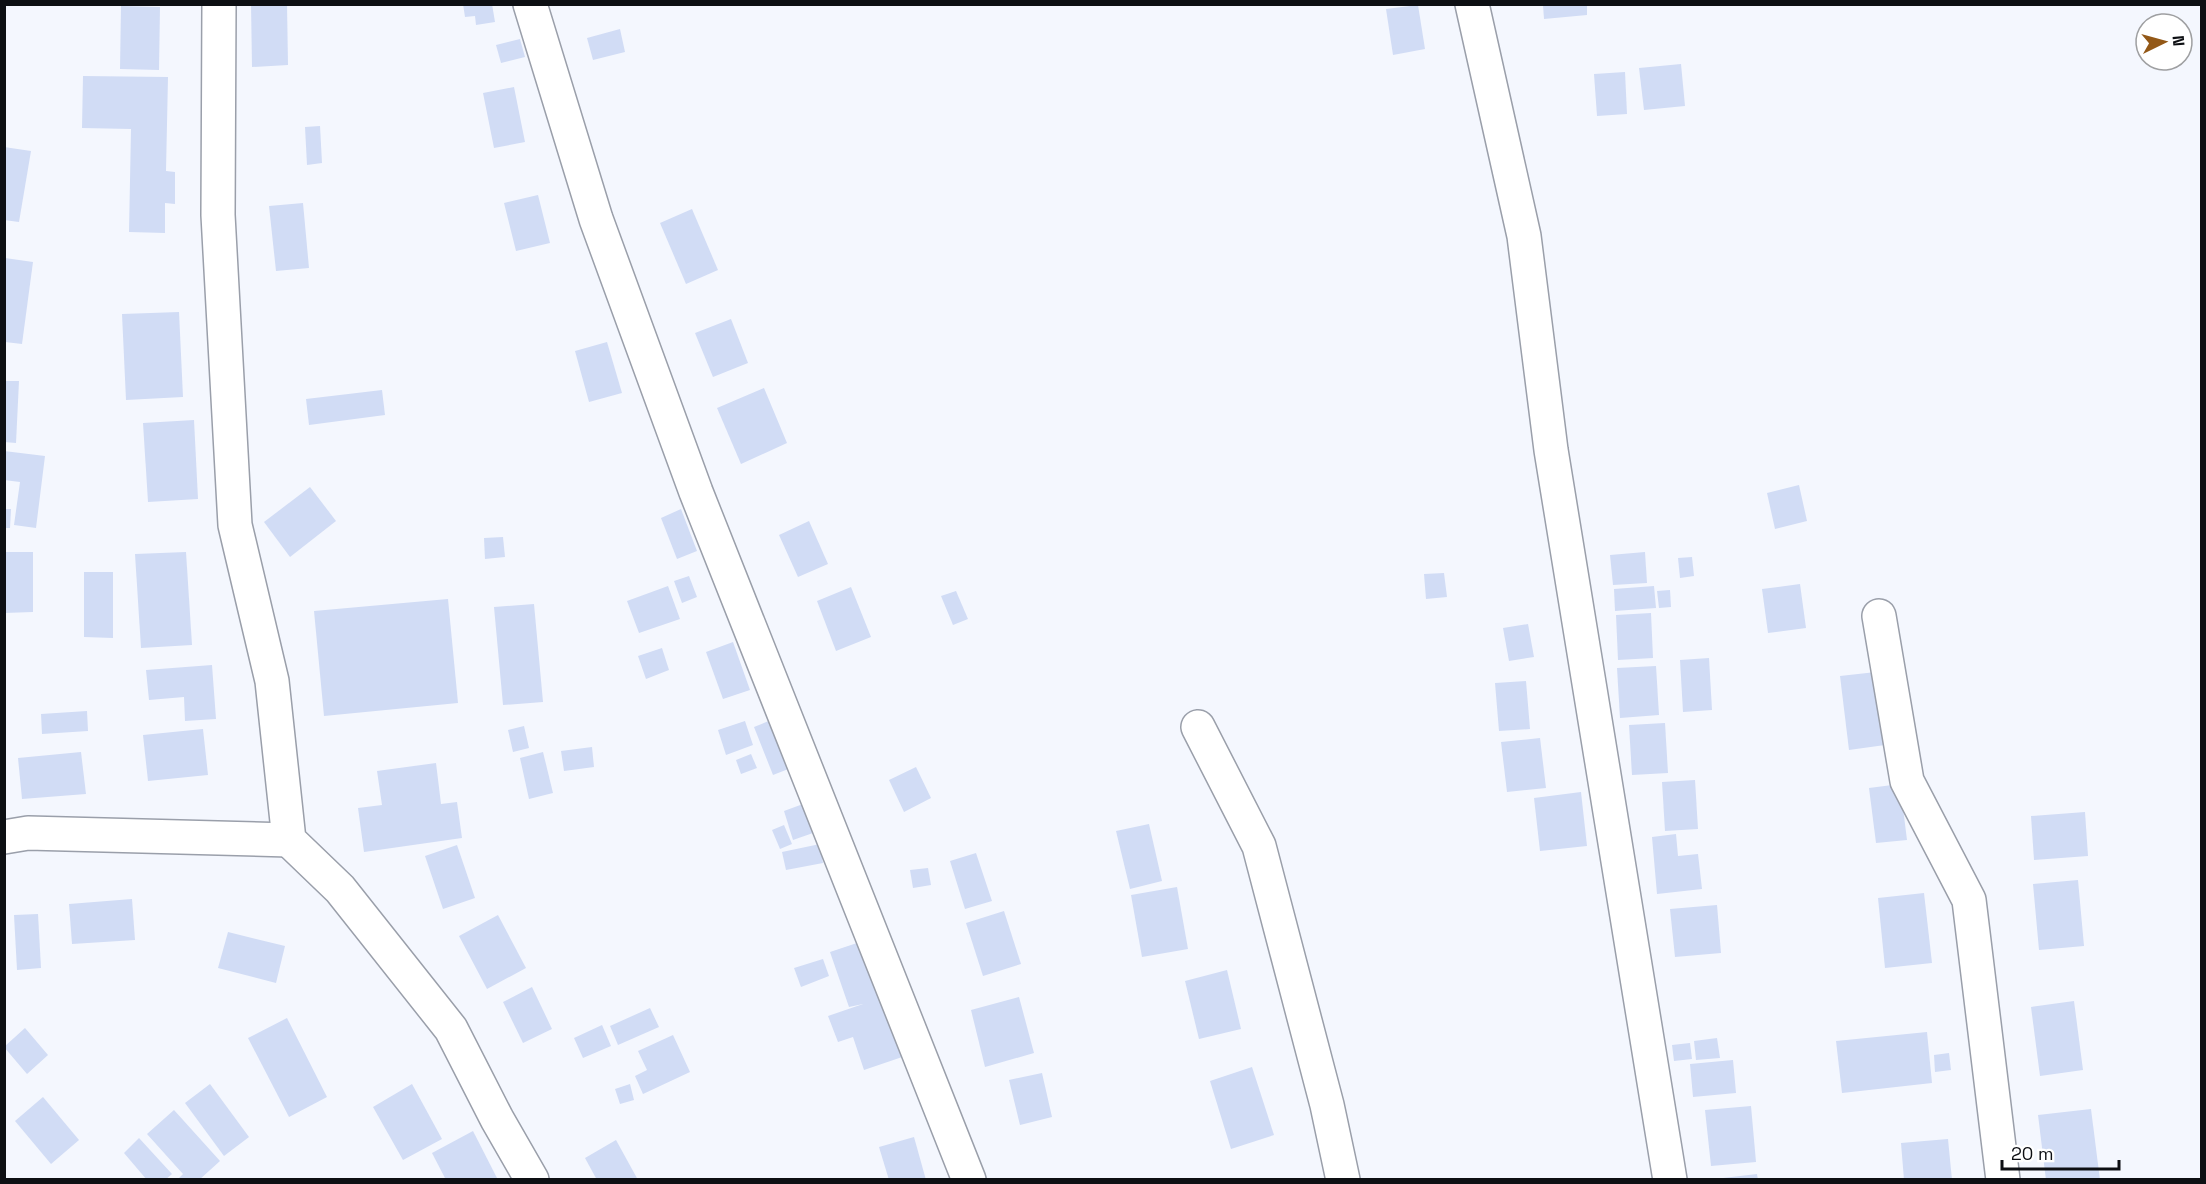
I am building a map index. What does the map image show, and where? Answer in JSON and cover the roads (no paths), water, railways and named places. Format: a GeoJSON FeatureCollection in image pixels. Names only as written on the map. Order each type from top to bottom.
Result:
{"type":"FeatureCollection","features":[{"type":"Feature","properties":{"kind":"street"},"geometry":{"type":"LineString","coordinates":[[219,4],[218,215],[235,525],[272,681],[289,840],[340,889],[451,1029],[497,1119],[532,1179]]}},
{"type":"Feature","properties":{"kind":"street"},"geometry":{"type":"LineString","coordinates":[[530,4],[596,219],[696,492],[969,1179]]}},
{"type":"Feature","properties":{"kind":"street"},"geometry":{"type":"LineString","coordinates":[[1472,4],[1524,236],[1551,450],[1670,1179]]}},
{"type":"Feature","properties":{"kind":"street"},"geometry":{"type":"LineString","coordinates":[[1879,616],[1907,782],[1969,900],[2003,1179]]}},
{"type":"Feature","properties":{"kind":"street"},"geometry":{"type":"LineString","coordinates":[[1198,727],[1259,846],[1327,1105],[1343,1179]]}},
{"type":"Feature","properties":{"kind":"street"},"geometry":{"type":"LineString","coordinates":[[4,837],[28,833],[289,840]]}}]}
